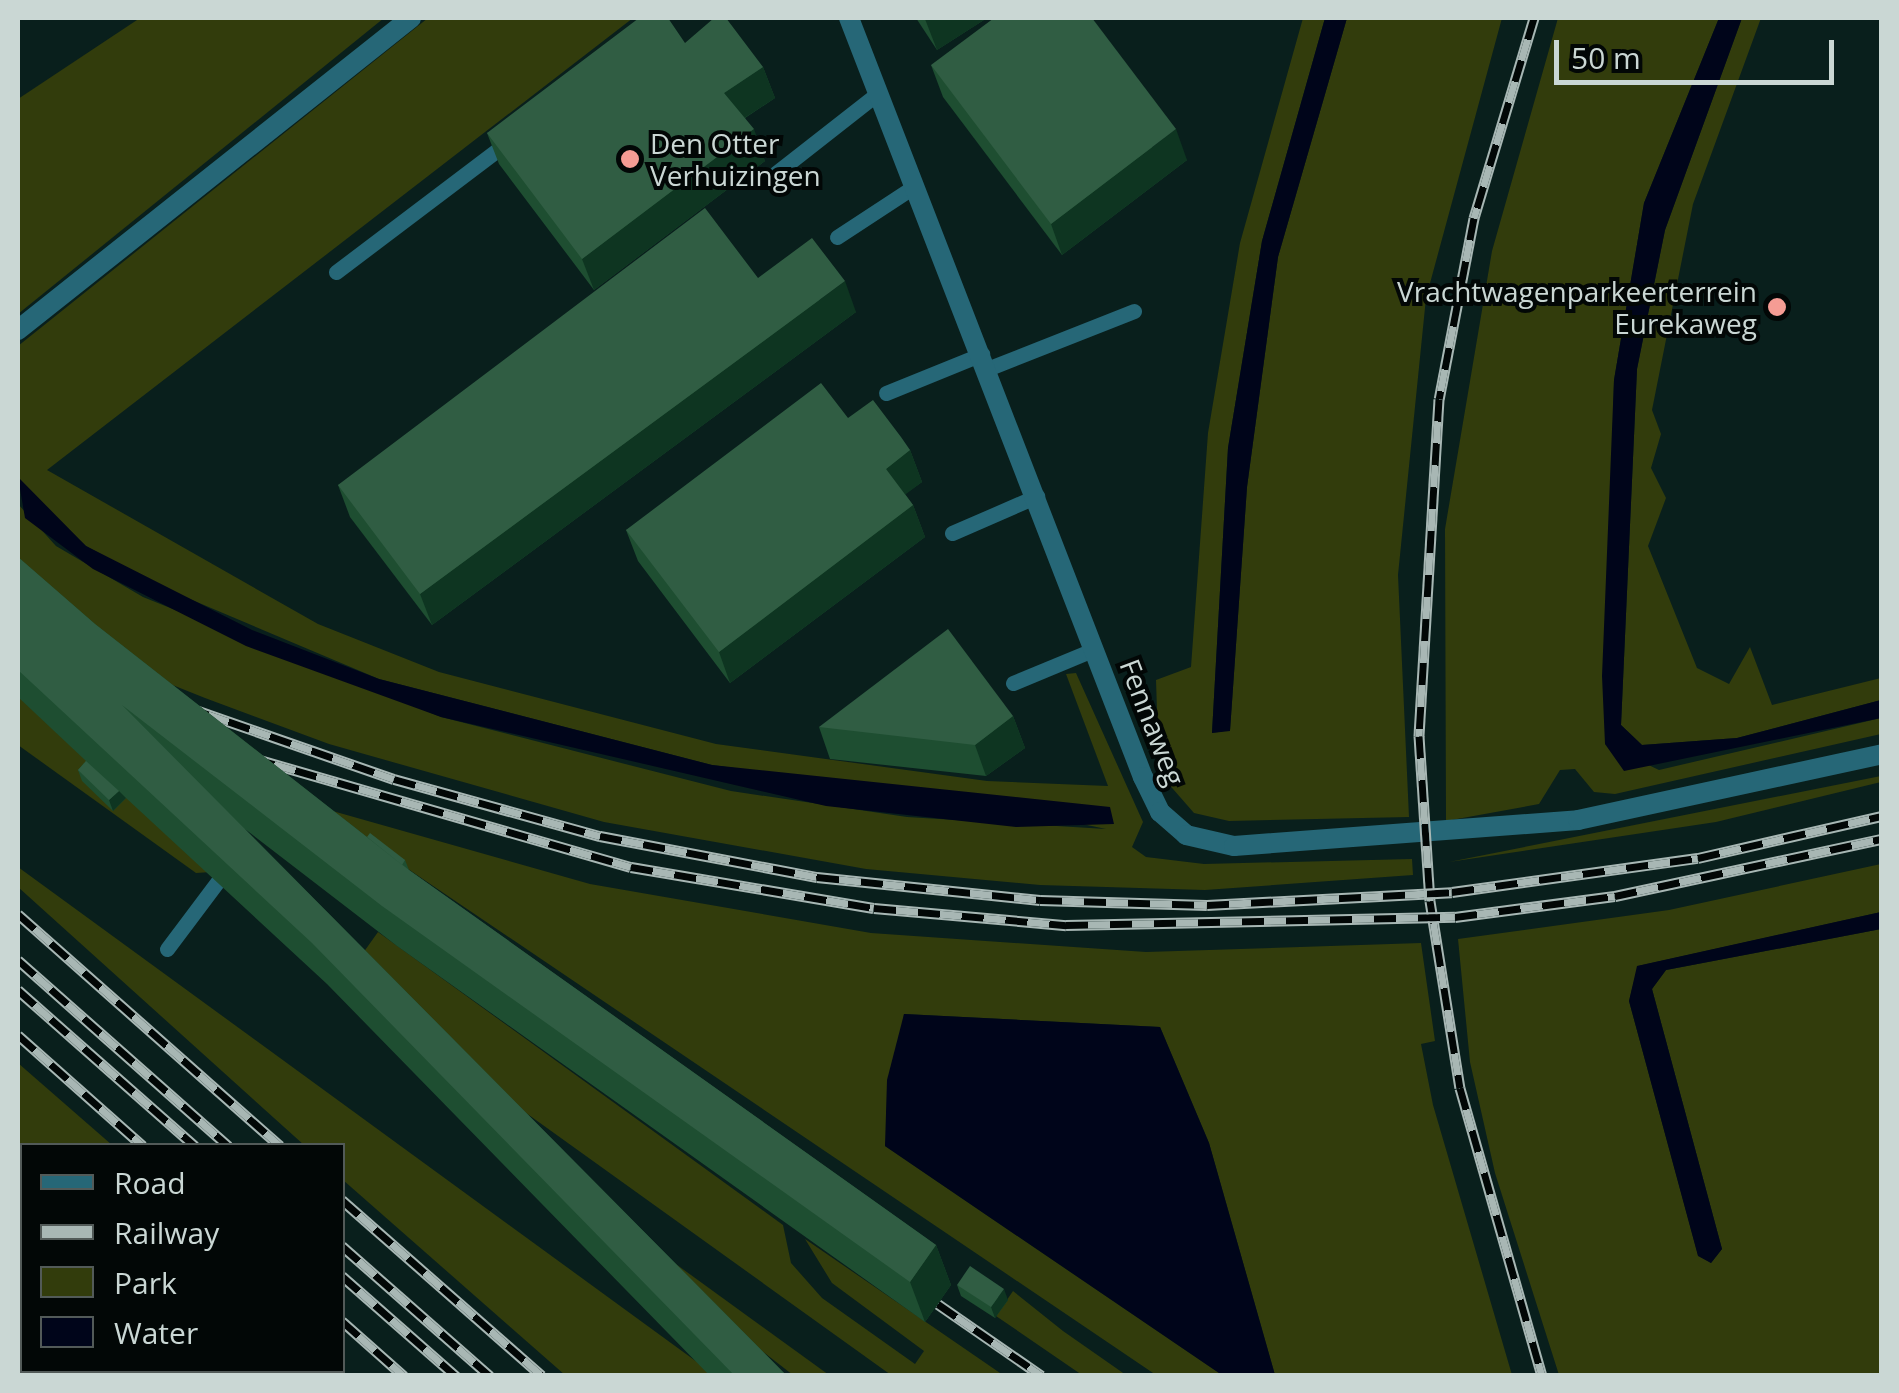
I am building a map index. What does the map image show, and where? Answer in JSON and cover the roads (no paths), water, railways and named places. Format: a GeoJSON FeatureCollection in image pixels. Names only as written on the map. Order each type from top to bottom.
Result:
{"type":"FeatureCollection","features":[{"type":"Feature","properties":{"kind":"street"},"geometry":{"type":"LineString","coordinates":[[18,330],[410,18]]}},
{"type":"Feature","properties":{"kind":"street","name":"Fennaweg"},"geometry":{"type":"LineString","coordinates":[[848,18],[1160,812],[1186,835],[1219,846],[1578,820],[1882,754]]}},
{"type":"Feature","properties":{"kind":"lane"},"geometry":{"type":"LineString","coordinates":[[776,173],[878,92]]}},
{"type":"Feature","properties":{"kind":"lane"},"geometry":{"type":"LineString","coordinates":[[336,272],[525,129]]}},
{"type":"Feature","properties":{"kind":"lane"},"geometry":{"type":"LineString","coordinates":[[837,236],[915,186]]}},
{"type":"Feature","properties":{"kind":"lane"},"geometry":{"type":"LineString","coordinates":[[886,392],[1134,311]]}},
{"type":"Feature","properties":{"kind":"lane"},"geometry":{"type":"LineString","coordinates":[[952,533],[1037,496]]}},
{"type":"Feature","properties":{"kind":"lane"},"geometry":{"type":"LineString","coordinates":[[1012,682],[1095,649]]}},
{"type":"Feature","properties":{"kind":"lane"},"geometry":{"type":"LineString","coordinates":[[167,949],[218,882]]}},
{"type":"Feature","properties":{"kind":"water"},"geometry":{"type":"Polygon","coordinates":[[[1325,18],[1347,18],[1278,257],[1247,487],[1230,731],[1212,733],[1228,448],[1262,241],[1325,18]]]}},
{"type":"Feature","properties":{"kind":"water"},"geometry":{"type":"Polygon","coordinates":[[[1719,18],[1742,18],[1665,230],[1637,369],[1621,725],[1642,745],[1737,738],[1881,700],[1881,718],[1624,771],[1605,744],[1602,676],[1614,380],[1644,203],[1719,18]]]}},
{"type":"Feature","properties":{"kind":"water"},"geometry":{"type":"Polygon","coordinates":[[[18,477],[86,546],[252,630],[379,679],[712,765],[1110,807],[1114,824],[1016,827],[826,806],[441,717],[246,646],[93,569],[25,518],[18,477]]]}},
{"type":"Feature","properties":{"kind":"water"},"geometry":{"type":"Polygon","coordinates":[[[1881,912],[1881,929],[1666,970],[1652,989],[1722,1249],[1711,1263],[1698,1256],[1629,1001],[1637,966],[1881,912]]]}},
{"type":"Feature","properties":{"kind":"water"},"geometry":{"type":"Polygon","coordinates":[[[904,1014],[1160,1027],[1209,1143],[1275,1375],[1222,1375],[885,1146],[887,1080],[904,1014]]]}},
{"type":"Feature","properties":{"kind":"railway"},"geometry":{"type":"LineString","coordinates":[[1534,18],[1474,218],[1439,399],[1419,736],[1430,901],[1460,1088],[1542,1376]]}},
{"type":"Feature","properties":{"kind":"railway"},"geometry":{"type":"LineString","coordinates":[[187,707],[394,779],[600,836],[817,877],[1040,900],[1207,905],[1452,892],[1698,858],[1882,816]]}},
{"type":"Feature","properties":{"kind":"railway"},"geometry":{"type":"LineString","coordinates":[[253,758],[631,867],[874,908],[1066,925],[1455,917],[1615,896],[1882,839]]}},
{"type":"Feature","properties":{"kind":"railway"},"geometry":{"type":"LineString","coordinates":[[18,914],[277,1143]]}},
{"type":"Feature","properties":{"kind":"railway"},"geometry":{"type":"LineString","coordinates":[[18,960],[225,1143]]}},
{"type":"Feature","properties":{"kind":"railway"},"geometry":{"type":"LineString","coordinates":[[18,990],[192,1143]]}},
{"type":"Feature","properties":{"kind":"railway"},"geometry":{"type":"LineString","coordinates":[[18,1035],[140,1143]]}},
{"type":"Feature","properties":{"kind":"railway"},"geometry":{"type":"LineString","coordinates":[[345,1203],[542,1376]]}},
{"type":"Feature","properties":{"kind":"railway"},"geometry":{"type":"LineString","coordinates":[[345,1249],[490,1376]]}},
{"type":"Feature","properties":{"kind":"railway"},"geometry":{"type":"LineString","coordinates":[[345,1279],[456,1376]]}},
{"type":"Feature","properties":{"kind":"railway"},"geometry":{"type":"LineString","coordinates":[[938,1304],[1042,1376]]}},
{"type":"Feature","properties":{"kind":"railway"},"geometry":{"type":"LineString","coordinates":[[345,1324],[404,1376]]}},
{"type":"Feature","properties":{"kind":"place","name":"Den Otter Verhuizingen"},"geometry":{"type":"Point","coordinates":[630,159]}},
{"type":"Feature","properties":{"kind":"place","name":"Vrachtwagenparkeerterrein Eurekaweg"},"geometry":{"type":"Point","coordinates":[1777,307]}}]}
